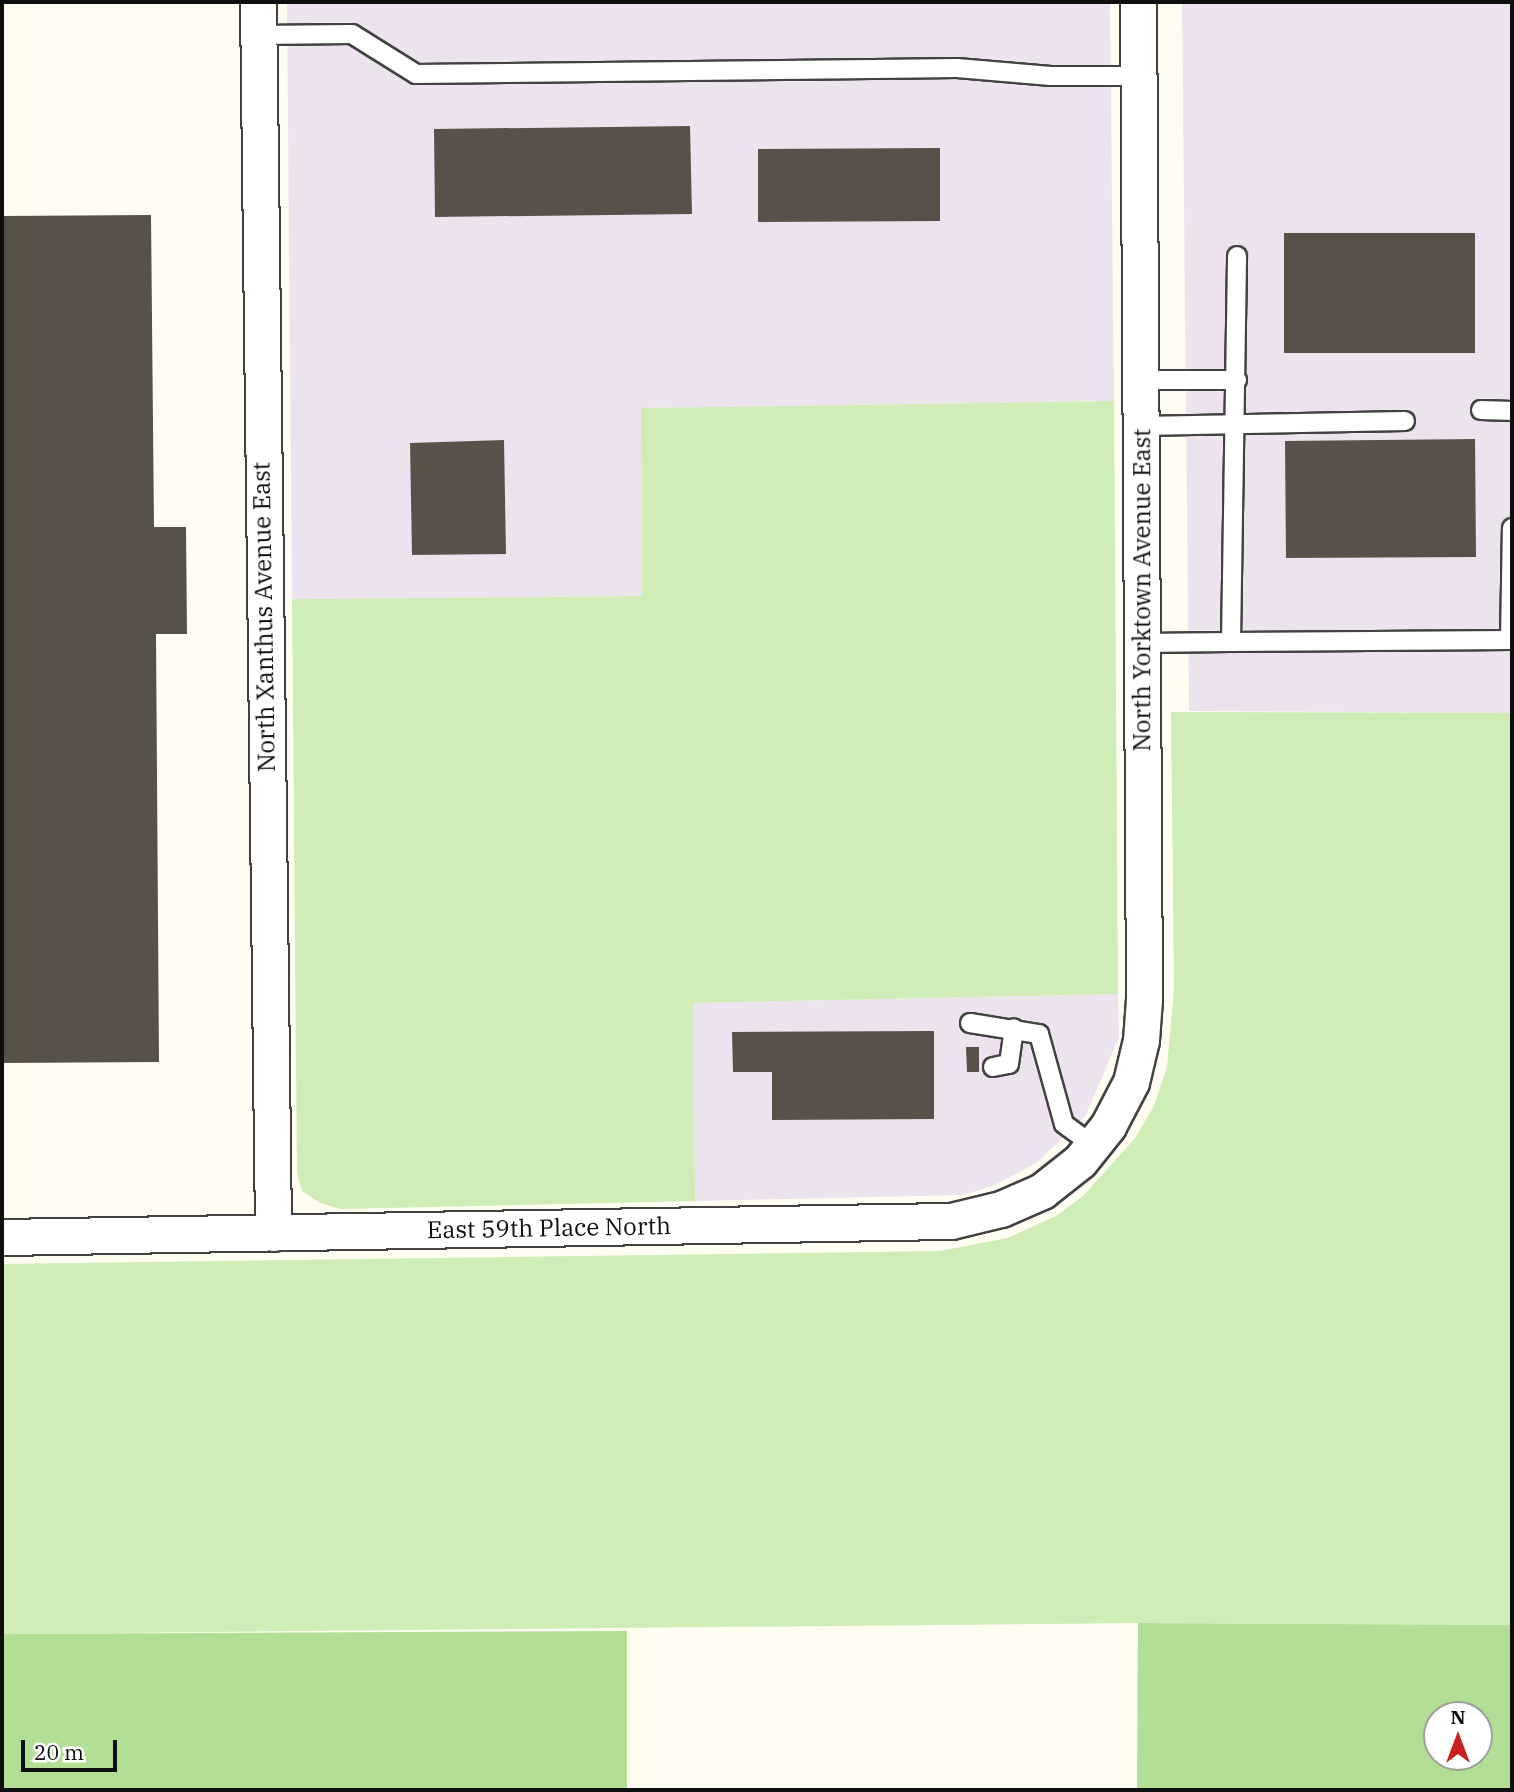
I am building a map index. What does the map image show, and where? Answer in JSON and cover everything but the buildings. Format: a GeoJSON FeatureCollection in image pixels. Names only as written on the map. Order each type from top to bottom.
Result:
{"type":"FeatureCollection","features":[{"type":"Feature","properties":{"kind":"street","name":"North Yorktown Avenue East"},"geometry":{"type":"LineString","coordinates":[[1087,1154],[1131,1082],[1142,1040],[1138,2]]}},
{"type":"Feature","properties":{"kind":"street","name":"North Xanthus Avenue East"},"geometry":{"type":"LineString","coordinates":[[258,18],[273,1233]]}},
{"type":"Feature","properties":{"kind":"street","name":"East 59th Place North"},"geometry":{"type":"LineString","coordinates":[[2,1237],[951,1221],[1021,1200],[1087,1154]]}},
{"type":"Feature","properties":{"kind":"lane"},"geometry":{"type":"LineString","coordinates":[[258,18],[352,34],[416,74],[957,68],[1051,76],[1139,76]]}},
{"type":"Feature","properties":{"kind":"lane"},"geometry":{"type":"LineString","coordinates":[[1231,642],[1237,424],[1237,256]]}},
{"type":"Feature","properties":{"kind":"lane"},"geometry":{"type":"LineString","coordinates":[[1141,380],[1237,380]]}},
{"type":"Feature","properties":{"kind":"lane"},"geometry":{"type":"LineString","coordinates":[[1481,410],[1512,411]]}},
{"type":"Feature","properties":{"kind":"lane"},"geometry":{"type":"LineString","coordinates":[[1141,426],[1405,421]]}},
{"type":"Feature","properties":{"kind":"lane"},"geometry":{"type":"LineString","coordinates":[[1142,643],[1510,640],[1512,528]]}},
{"type":"Feature","properties":{"kind":"lane"},"geometry":{"type":"LineString","coordinates":[[970,1023],[1039,1034],[1064,1124],[1087,1154]]}},
{"type":"Feature","properties":{"kind":"lane"},"geometry":{"type":"LineString","coordinates":[[993,1067],[1009,1064],[1014,1028]]}},
{"type":"Feature","properties":{"kind":"shaded area"},"geometry":{"type":"Polygon","coordinates":[[[287,2],[1110,2],[1114,401],[641,408],[642,596],[292,599],[287,2]]]}},
{"type":"Feature","properties":{"kind":"shaded area"},"geometry":{"type":"Polygon","coordinates":[[[1182,2],[1512,2],[1512,713],[1189,711],[1182,2]]]}},
{"type":"Feature","properties":{"kind":"shaded area"},"geometry":{"type":"Polygon","coordinates":[[[1118,994],[1119,1037],[1086,1115],[1038,1162],[995,1185],[964,1195],[695,1201],[693,1003],[1118,994]]]}},
{"type":"Feature","properties":{"kind":"green space"},"geometry":{"type":"Polygon","coordinates":[[[1114,401],[1118,994],[693,1003],[695,1201],[341,1209],[320,1203],[302,1191],[297,1173],[292,599],[642,596],[641,408],[1114,401]]]}},
{"type":"Feature","properties":{"kind":"green space"},"geometry":{"type":"Polygon","coordinates":[[[1171,712],[1512,713],[1512,1625],[1138,1623],[2,1634],[2,1264],[940,1251],[1008,1238],[1056,1216],[1084,1195],[1135,1138],[1154,1106],[1167,1067],[1174,988],[1171,712]]]}},
{"type":"Feature","properties":{"kind":"green space"},"geometry":{"type":"Polygon","coordinates":[[[1138,1623],[1512,1625],[1512,1790],[1137,1790],[1138,1623]]]}},
{"type":"Feature","properties":{"kind":"green space"},"geometry":{"type":"Polygon","coordinates":[[[627,1631],[627,1790],[2,1790],[2,1634],[627,1631]]]}}]}
